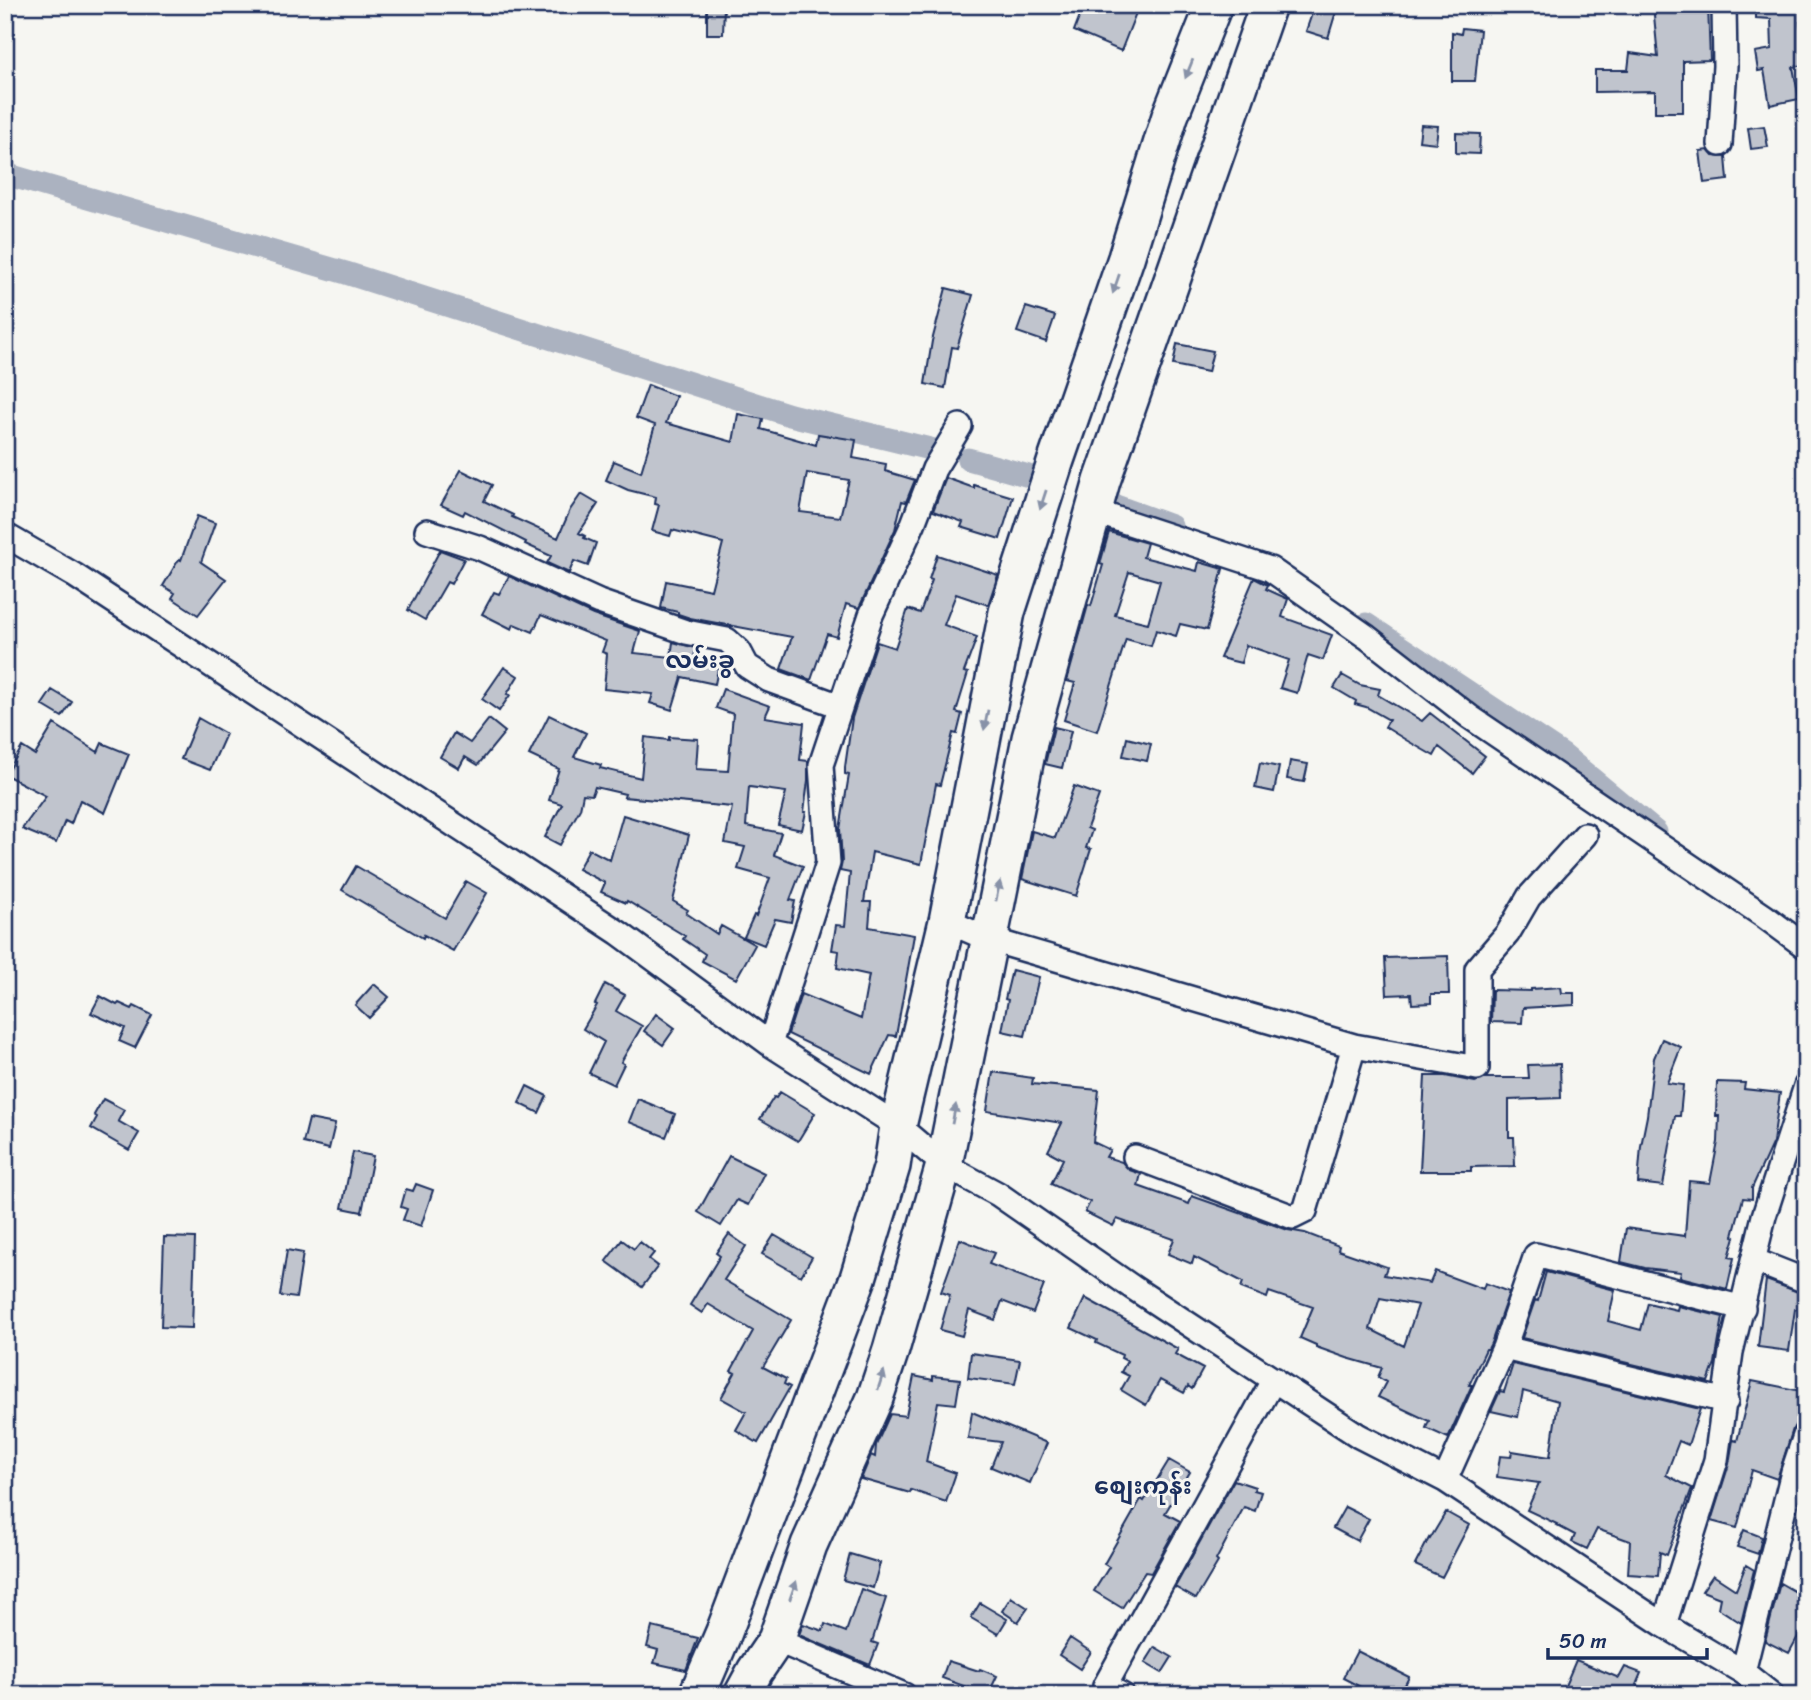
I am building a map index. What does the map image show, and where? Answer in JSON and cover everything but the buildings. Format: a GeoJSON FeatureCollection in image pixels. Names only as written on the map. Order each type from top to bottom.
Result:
{"type":"FeatureCollection","features":[{"type":"Feature","properties":{"kind":"highway"},"geometry":{"type":"LineString","coordinates":[[697,1695],[724,1632],[858,1278],[892,1166],[898,1126],[947,920],[1007,612],[1126,258],[1170,116],[1214,5]]}},
{"type":"Feature","properties":{"kind":"highway"},"geometry":{"type":"LineString","coordinates":[[742,1695],[776,1640],[809,1545],[875,1398],[944,1165],[1030,738],[1102,481],[1268,5]]}},
{"type":"Feature","properties":{"kind":"street"},"geometry":{"type":"LineString","coordinates":[[1720,144],[1724,5]]}},
{"type":"Feature","properties":{"kind":"street"},"geometry":{"type":"LineString","coordinates":[[770,1044],[828,863],[821,765],[871,615],[913,524],[934,469],[960,426]]}},
{"type":"Feature","properties":{"kind":"street"},"geometry":{"type":"LineString","coordinates":[[1091,520],[1102,514],[1270,569],[1367,637],[1470,717],[1806,947]]}},
{"type":"Feature","properties":{"kind":"street"},"geometry":{"type":"LineString","coordinates":[[427,531],[480,548],[598,602],[686,632],[727,640],[739,651],[747,666],[769,680],[840,706]]}},
{"type":"Feature","properties":{"kind":"street"},"geometry":{"type":"LineString","coordinates":[[5,535],[74,575],[619,933],[770,1044],[898,1126],[944,1165],[999,1194],[1132,1287],[1359,1436],[1445,1480],[1664,1625],[1743,1672],[1772,1695]]}},
{"type":"Feature","properties":{"kind":"street"},"geometry":{"type":"LineString","coordinates":[[947,920],[988,939],[1354,1046],[1477,1068],[1477,969],[1508,933],[1529,897],[1585,835]]}},
{"type":"Feature","properties":{"kind":"street"},"geometry":{"type":"LineString","coordinates":[[1135,1157],[1293,1217],[1305,1211],[1354,1046]]}},
{"type":"Feature","properties":{"kind":"street"},"geometry":{"type":"LineString","coordinates":[[1664,1625],[1716,1460],[1731,1352],[1753,1260],[1764,1216],[1806,1086]]}},
{"type":"Feature","properties":{"kind":"street"},"geometry":{"type":"LineString","coordinates":[[1445,1480],[1504,1348],[1536,1255],[1743,1308]]}},
{"type":"Feature","properties":{"kind":"street"},"geometry":{"type":"LineString","coordinates":[[1753,1260],[1806,1281]]}},
{"type":"Feature","properties":{"kind":"street"},"geometry":{"type":"LineString","coordinates":[[1504,1348],[1726,1401]]}},
{"type":"Feature","properties":{"kind":"street"},"geometry":{"type":"LineString","coordinates":[[1122,1695],[1105,1686],[1275,1380]]}},
{"type":"Feature","properties":{"kind":"street"},"geometry":{"type":"LineString","coordinates":[[1743,1672],[1793,1472],[1806,1433]]}},
{"type":"Feature","properties":{"kind":"street"},"geometry":{"type":"LineString","coordinates":[[776,1640],[904,1695]]}},
{"type":"Feature","properties":{"kind":"waterway"},"geometry":{"type":"LineString","coordinates":[[5,174],[346,273],[790,415],[934,450]]}},
{"type":"Feature","properties":{"kind":"waterway"},"geometry":{"type":"LineString","coordinates":[[968,459],[1036,478]]}},
{"type":"Feature","properties":{"kind":"waterway"},"geometry":{"type":"LineString","coordinates":[[1094,498],[1171,526]]}},
{"type":"Feature","properties":{"kind":"waterway"},"geometry":{"type":"LineString","coordinates":[[1366,624],[1563,755],[1656,832]]}},
{"type":"Feature","properties":{"kind":"district","name":"လမ်းခွ"},"geometry":{"type":"Point","coordinates":[700,660]}},
{"type":"Feature","properties":{"kind":"district","name":"စျေးကုန်း"},"geometry":{"type":"Point","coordinates":[1143,1486]}}]}
